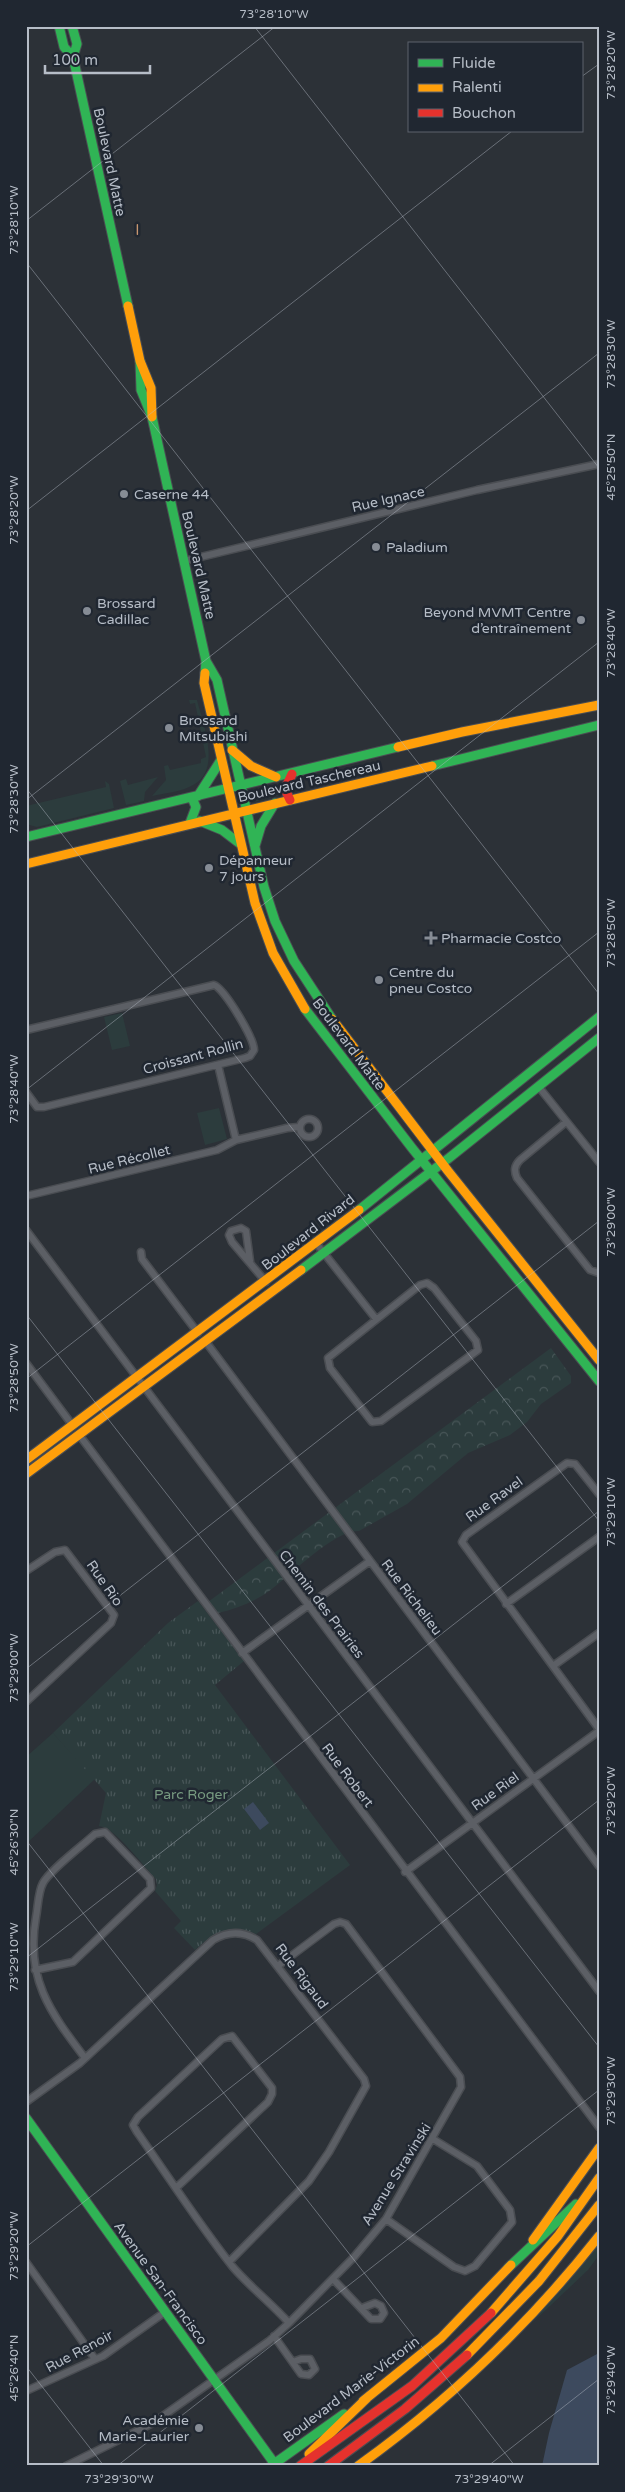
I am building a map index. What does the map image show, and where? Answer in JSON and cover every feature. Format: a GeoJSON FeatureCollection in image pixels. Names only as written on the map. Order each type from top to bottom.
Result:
{"type":"FeatureCollection","features":[{"type":"Feature","properties":{"kind":"main road","name":"Boulevard Matte"},"geometry":{"type":"LineString","coordinates":[[59,26],[64,47],[73,57]]}},
{"type":"Feature","properties":{"kind":"main road","name":"Boulevard Matte"},"geometry":{"type":"LineString","coordinates":[[72,26],[76,44],[73,57],[140,361],[138,380],[142,400],[152,417],[206,661],[217,680],[240,786],[271,908],[301,973],[328,1013],[442,1163],[599,1360]]}},
{"type":"Feature","properties":{"kind":"main road","name":"Boulevard Matte"},"geometry":{"type":"LineString","coordinates":[[206,661],[204,682],[239,843],[262,926],[293,990],[312,1020],[430,1171],[599,1381]]}},
{"type":"Feature","properties":{"kind":"main road","name":"Boulevard Taschereau"},"geometry":{"type":"LineString","coordinates":[[26,838],[462,732],[599,705]]}},
{"type":"Feature","properties":{"kind":"main road","name":"Boulevard Taschereau"},"geometry":{"type":"LineString","coordinates":[[26,864],[599,725]]}},
{"type":"Feature","properties":{"kind":"main road"},"geometry":{"type":"LineString","coordinates":[[232,750],[251,766],[276,777]]}},
{"type":"Feature","properties":{"kind":"main road"},"geometry":{"type":"LineString","coordinates":[[190,823],[196,807],[195,797],[221,760]]}},
{"type":"Feature","properties":{"kind":"main road"},"geometry":{"type":"LineString","coordinates":[[290,800],[285,789],[292,774]]}},
{"type":"Feature","properties":{"kind":"main road"},"geometry":{"type":"LineString","coordinates":[[255,846],[259,828],[275,804]]}},
{"type":"Feature","properties":{"kind":"main road"},"geometry":{"type":"LineString","coordinates":[[200,821],[222,830],[239,843]]}},
{"type":"Feature","properties":{"kind":"main road","name":"Boulevard Rivard"},"geometry":{"type":"LineString","coordinates":[[26,1460],[266,1282],[599,1018]]}},
{"type":"Feature","properties":{"kind":"main road","name":"Boulevard Rivard"},"geometry":{"type":"LineString","coordinates":[[26,1474],[145,1388],[324,1253],[442,1163],[599,1038]]}},
{"type":"Feature","properties":{"kind":"main road","name":"Avenue San-Francisco"},"geometry":{"type":"LineString","coordinates":[[26,2118],[214,2380],[272,2465]]}},
{"type":"Feature","properties":{"kind":"main road","name":"Boulevard Marie-Victorin"},"geometry":{"type":"LineString","coordinates":[[272,2465],[367,2398],[446,2333],[508,2268],[561,2202],[599,2148]]}},
{"type":"Feature","properties":{"kind":"main road"},"geometry":{"type":"LineString","coordinates":[[300,2466],[400,2396],[472,2333],[537,2262],[599,2178]]}},
{"type":"Feature","properties":{"kind":"main road"},"geometry":{"type":"LineString","coordinates":[[508,2268],[589,2193]]}},
{"type":"Feature","properties":{"kind":"main road"},"geometry":{"type":"LineString","coordinates":[[328,2466],[407,2409],[492,2334],[556,2263],[599,2205]]}},
{"type":"Feature","properties":{"kind":"main road"},"geometry":{"type":"LineString","coordinates":[[358,2466],[412,2428],[485,2366],[548,2299],[599,2236]]}},
{"type":"Feature","properties":{"kind":"main road"},"geometry":{"type":"LineString","coordinates":[[297,2466],[367,2398]]}},
{"type":"Feature","properties":{"kind":"street","name":"Rue Ignace"},"geometry":{"type":"LineString","coordinates":[[184,561],[477,490],[599,464]]}},
{"type":"Feature","properties":{"kind":"street","name":"Croissant Rollin"},"geometry":{"type":"LineString","coordinates":[[26,1030],[217,986],[222,990],[252,1040],[254,1050],[248,1058],[44,1107],[37,1107],[26,1092]]}},
{"type":"Feature","properties":{"kind":"street"},"geometry":{"type":"LineString","coordinates":[[218,1065],[236,1140]]}},
{"type":"Feature","properties":{"kind":"street"},"geometry":{"type":"LineString","coordinates":[[538,1086],[599,1162]]}},
{"type":"Feature","properties":{"kind":"street"},"geometry":{"type":"LineString","coordinates":[[566,1122],[520,1160],[515,1171],[517,1178],[590,1270],[599,1274]]}},
{"type":"Feature","properties":{"kind":"street","name":"Rue Récollet"},"geometry":{"type":"LineString","coordinates":[[26,1196],[217,1150],[236,1140],[299,1127]]}},
{"type":"Feature","properties":{"kind":"street"},"geometry":{"type":"LineString","coordinates":[[250,1261],[246,1231],[241,1228],[231,1231],[230,1239],[266,1282]]}},
{"type":"Feature","properties":{"kind":"street","name":"Chemin des Prairies"},"geometry":{"type":"LineString","coordinates":[[26,1230],[29,1240],[145,1388],[599,1992]]}},
{"type":"Feature","properties":{"kind":"street"},"geometry":{"type":"LineString","coordinates":[[316,1243],[376,1319]]}},
{"type":"Feature","properties":{"kind":"street"},"geometry":{"type":"LineString","coordinates":[[141,1252],[141,1258],[198,1333]]}},
{"type":"Feature","properties":{"kind":"street"},"geometry":{"type":"LineString","coordinates":[[427,1283],[434,1288],[470,1334],[478,1348],[474,1354],[381,1421],[372,1422],[327,1362],[332,1353],[376,1319],[420,1285],[427,1283]]}},
{"type":"Feature","properties":{"kind":"street","name":"Rue Richelieu"},"geometry":{"type":"LineString","coordinates":[[206,1342],[599,1866]]}},
{"type":"Feature","properties":{"kind":"street"},"geometry":{"type":"LineString","coordinates":[[26,1363],[74,1426]]}},
{"type":"Feature","properties":{"kind":"street","name":"Rue Robert"},"geometry":{"type":"LineString","coordinates":[[80,1436],[405,1872],[599,2127]]}},
{"type":"Feature","properties":{"kind":"street","name":"Rue Ravel"},"geometry":{"type":"LineString","coordinates":[[599,1494],[574,1463],[567,1462],[464,1536],[462,1542],[599,1730]]}},
{"type":"Feature","properties":{"kind":"street"},"geometry":{"type":"LineString","coordinates":[[506,1604],[599,1537]]}},
{"type":"Feature","properties":{"kind":"street","name":"Rue Rio"},"geometry":{"type":"LineString","coordinates":[[26,1571],[55,1552],[65,1550],[114,1615],[111,1623],[26,1702]]}},
{"type":"Feature","properties":{"kind":"street"},"geometry":{"type":"LineString","coordinates":[[242,1653],[370,1561]]}},
{"type":"Feature","properties":{"kind":"street"},"geometry":{"type":"LineString","coordinates":[[553,1666],[599,1633]]}},
{"type":"Feature","properties":{"kind":"street","name":"Rue Riel"},"geometry":{"type":"LineString","coordinates":[[405,1872],[599,1730]]}},
{"type":"Feature","properties":{"kind":"street"},"geometry":{"type":"LineString","coordinates":[[35,1970],[73,1962],[151,1888],[150,1879],[105,1832],[95,1834],[42,1884],[33,1939],[35,1970],[46,2002],[85,2058]]}},
{"type":"Feature","properties":{"kind":"street","name":"Avenue Stravinski"},"geometry":{"type":"LineString","coordinates":[[66,2466],[150,2425],[274,2336],[289,2323],[333,2279],[386,2219],[461,2089],[461,2079],[343,1922],[334,1924],[279,1966]]}},
{"type":"Feature","properties":{"kind":"street","name":"Rue Rigaud"},"geometry":{"type":"LineString","coordinates":[[26,2102],[85,2058],[218,1937],[233,1933],[253,1937],[262,1943],[364,2079],[366,2086],[329,2152],[309,2181],[229,2262]]}},
{"type":"Feature","properties":{"kind":"street"},"geometry":{"type":"LineString","coordinates":[[176,2188],[268,2102],[271,2097],[270,2085],[230,2035],[222,2038],[133,2123],[137,2132],[176,2188],[229,2262],[289,2323]]}},
{"type":"Feature","properties":{"kind":"street"},"geometry":{"type":"LineString","coordinates":[[386,2219],[454,2267],[465,2271],[475,2266],[512,2222],[510,2210],[477,2166],[433,2139]]}},
{"type":"Feature","properties":{"kind":"street"},"geometry":{"type":"LineString","coordinates":[[26,2262],[95,2359]]}},
{"type":"Feature","properties":{"kind":"street"},"geometry":{"type":"LineString","coordinates":[[333,2279],[362,2308]]}},
{"type":"Feature","properties":{"kind":"street","name":"Rue Renoir"},"geometry":{"type":"LineString","coordinates":[[26,2391],[108,2353],[165,2312]]}},
{"type":"Feature","properties":{"kind":"street"},"geometry":{"type":"LineString","coordinates":[[274,2336],[294,2362]]}},
{"type":"Feature","properties":{"kind":"green space"},"geometry":{"type":"Polygon","coordinates":[[[189,700],[197,700],[203,721],[209,758],[207,769],[202,778],[189,787],[179,791],[152,796],[166,780],[164,766],[168,765],[170,770],[201,763],[201,759],[206,757],[195,703],[190,704],[189,700]]]}},
{"type":"Feature","properties":{"kind":"green space"},"geometry":{"type":"Polygon","coordinates":[[[158,777],[145,792],[144,801],[126,805],[120,781],[126,779],[128,785],[158,777]]]}},
{"type":"Feature","properties":{"kind":"green space"},"geometry":{"type":"Polygon","coordinates":[[[105,781],[109,784],[114,808],[37,827],[26,824],[26,806],[106,787],[105,781]]]}},
{"type":"Feature","properties":{"kind":"green space"},"geometry":{"type":"Polygon","coordinates":[[[280,787],[280,795],[254,802],[249,799],[251,794],[280,787]]]}},
{"type":"Feature","properties":{"kind":"green space"},"geometry":{"type":"Polygon","coordinates":[[[122,1013],[130,1046],[112,1050],[104,1017],[122,1013]]]}},
{"type":"Feature","properties":{"kind":"green space"},"geometry":{"type":"Polygon","coordinates":[[[219,1108],[227,1139],[205,1145],[197,1113],[219,1108]]]}},
{"type":"Feature","properties":{"kind":"green space"},"geometry":{"type":"Polygon","coordinates":[[[551,1348],[571,1376],[571,1383],[541,1404],[527,1422],[510,1435],[468,1453],[407,1504],[359,1531],[349,1532],[326,1544],[273,1588],[254,1601],[217,1613],[208,1602],[551,1348]]]}},
{"type":"Feature","properties":{"kind":"green space","name":"Parc Roger"},"geometry":{"type":"Polygon","coordinates":[[[198,1601],[244,1661],[215,1685],[350,1865],[256,1934],[238,1929],[230,1930],[209,1939],[195,1950],[174,1928],[181,1921],[155,1891],[156,1879],[121,1840],[106,1828],[99,1826],[106,1793],[53,1733],[168,1623],[198,1601]]]}},
{"type":"Feature","properties":{"kind":"green space"},"geometry":{"type":"Polygon","coordinates":[[[53,1733],[95,1779],[26,1844],[26,1757],[53,1733]]]}},
{"type":"Feature","properties":{"kind":"green space"},"geometry":{"type":"Polygon","coordinates":[[[599,2243],[599,2255],[588,2270],[532,2323],[599,2243]]]}},
{"type":"Feature","properties":{"kind":"water"},"geometry":{"type":"Polygon","coordinates":[[[253,1802],[269,1823],[260,1830],[244,1809],[253,1802]]]}},
{"type":"Feature","properties":{"kind":"water"},"geometry":{"type":"Polygon","coordinates":[[[599,2353],[599,2466],[542,2466],[549,2433],[567,2370],[599,2353]]]}},
{"type":"Feature","properties":{"kind":"traffic: fast"},"geometry":{"type":"LineString","coordinates":[[59,26],[64,47],[73,57]]}},
{"type":"Feature","properties":{"kind":"traffic: fast"},"geometry":{"type":"LineString","coordinates":[[72,26],[77,44],[73,57],[128,306]]}},
{"type":"Feature","properties":{"kind":"traffic: fast"},"geometry":{"type":"LineString","coordinates":[[140,361],[141,390],[152,417],[206,661],[205,673]]}},
{"type":"Feature","properties":{"kind":"traffic: fast"},"geometry":{"type":"LineString","coordinates":[[206,661],[217,680],[264,887],[275,921],[294,961],[332,1019]]}},
{"type":"Feature","properties":{"kind":"traffic: fast"},"geometry":{"type":"LineString","coordinates":[[432,766],[599,725]]}},
{"type":"Feature","properties":{"kind":"traffic: fast"},"geometry":{"type":"LineString","coordinates":[[26,837],[398,747]]}},
{"type":"Feature","properties":{"kind":"traffic: fast"},"geometry":{"type":"LineString","coordinates":[[198,796],[221,760]]}},
{"type":"Feature","properties":{"kind":"traffic: fast"},"geometry":{"type":"LineString","coordinates":[[190,823],[196,807],[192,798]]}},
{"type":"Feature","properties":{"kind":"traffic: fast"},"geometry":{"type":"LineString","coordinates":[[255,846],[261,826],[275,803]]}},
{"type":"Feature","properties":{"kind":"traffic: fast"},"geometry":{"type":"LineString","coordinates":[[200,821],[222,830],[239,843]]}},
{"type":"Feature","properties":{"kind":"traffic: fast"},"geometry":{"type":"LineString","coordinates":[[305,1009],[412,1148],[599,1381]]}},
{"type":"Feature","properties":{"kind":"traffic: fast"},"geometry":{"type":"LineString","coordinates":[[359,1210],[599,1017]]}},
{"type":"Feature","properties":{"kind":"traffic: fast"},"geometry":{"type":"LineString","coordinates":[[301,1270],[449,1158],[599,1038]]}},
{"type":"Feature","properties":{"kind":"traffic: fast"},"geometry":{"type":"LineString","coordinates":[[26,2118],[274,2463]]}},
{"type":"Feature","properties":{"kind":"traffic: fast"},"geometry":{"type":"LineString","coordinates":[[508,2268],[576,2204]]}},
{"type":"Feature","properties":{"kind":"traffic: fast"},"geometry":{"type":"LineString","coordinates":[[271,2466],[344,2414]]}},
{"type":"Feature","properties":{"kind":"traffic: slow"},"geometry":{"type":"LineString","coordinates":[[128,306],[140,361],[151,388],[152,417]]}},
{"type":"Feature","properties":{"kind":"traffic: slow"},"geometry":{"type":"LineString","coordinates":[[205,673],[204,683],[255,903],[273,953],[305,1009]]}},
{"type":"Feature","properties":{"kind":"traffic: slow"},"geometry":{"type":"LineString","coordinates":[[398,747],[462,732],[599,705]]}},
{"type":"Feature","properties":{"kind":"traffic: slow"},"geometry":{"type":"LineString","coordinates":[[232,750],[251,766],[276,777]]}},
{"type":"Feature","properties":{"kind":"traffic: slow"},"geometry":{"type":"LineString","coordinates":[[26,864],[432,766]]}},
{"type":"Feature","properties":{"kind":"traffic: slow"},"geometry":{"type":"LineString","coordinates":[[332,1019],[448,1171],[599,1360]]}},
{"type":"Feature","properties":{"kind":"traffic: slow"},"geometry":{"type":"LineString","coordinates":[[26,1460],[359,1210]]}},
{"type":"Feature","properties":{"kind":"traffic: slow"},"geometry":{"type":"LineString","coordinates":[[26,1474],[301,1270]]}},
{"type":"Feature","properties":{"kind":"traffic: slow"},"geometry":{"type":"LineString","coordinates":[[533,2240],[599,2148]]}},
{"type":"Feature","properties":{"kind":"traffic: slow"},"geometry":{"type":"LineString","coordinates":[[491,2313],[558,2236],[599,2178]]}},
{"type":"Feature","properties":{"kind":"traffic: slow"},"geometry":{"type":"LineString","coordinates":[[467,2355],[539,2281],[599,2205]]}},
{"type":"Feature","properties":{"kind":"traffic: slow"},"geometry":{"type":"LineString","coordinates":[[358,2466],[425,2415],[487,2360],[545,2300],[599,2236]]}},
{"type":"Feature","properties":{"kind":"traffic: slow"},"geometry":{"type":"LineString","coordinates":[[363,2401],[441,2338],[511,2265]]}},
{"type":"Feature","properties":{"kind":"traffic: slow"},"geometry":{"type":"LineString","coordinates":[[309,2454],[367,2398]]}},
{"type":"Feature","properties":{"kind":"traffic: jam"},"geometry":{"type":"LineString","coordinates":[[290,800],[285,789],[292,774]]}},
{"type":"Feature","properties":{"kind":"traffic: jam"},"geometry":{"type":"LineString","coordinates":[[300,2466],[412,2386],[491,2313]]}},
{"type":"Feature","properties":{"kind":"traffic: jam"},"geometry":{"type":"LineString","coordinates":[[328,2466],[405,2409],[467,2355]]}},
{"type":"Feature","properties":{"kind":"place","name":"Caserne 44"},"geometry":{"type":"Point","coordinates":[124,494]}},
{"type":"Feature","properties":{"kind":"place","name":"Paladium"},"geometry":{"type":"Point","coordinates":[376,547]}},
{"type":"Feature","properties":{"kind":"place","name":"Brossard Cadillac"},"geometry":{"type":"Point","coordinates":[87,611]}},
{"type":"Feature","properties":{"kind":"place","name":"Beyond MVMT Centre d’entraînement"},"geometry":{"type":"Point","coordinates":[581,620]}},
{"type":"Feature","properties":{"kind":"place","name":"Brossard Mitsubishi"},"geometry":{"type":"Point","coordinates":[169,728]}},
{"type":"Feature","properties":{"kind":"place","name":"Dépanneur 7 jours"},"geometry":{"type":"Point","coordinates":[209,868]}},
{"type":"Feature","properties":{"kind":"place","name":"Pharmacie Costco"},"geometry":{"type":"Point","coordinates":[431,938]}},
{"type":"Feature","properties":{"kind":"place","name":"Centre du pneu Costco"},"geometry":{"type":"Point","coordinates":[379,980]}},
{"type":"Feature","properties":{"kind":"place","name":"Académie Marie-Laurier"},"geometry":{"type":"Point","coordinates":[199,2428]}},
{"type":"Feature","properties":{"kind":"district","name":"I"},"geometry":{"type":"Point","coordinates":[138,230]}}]}
